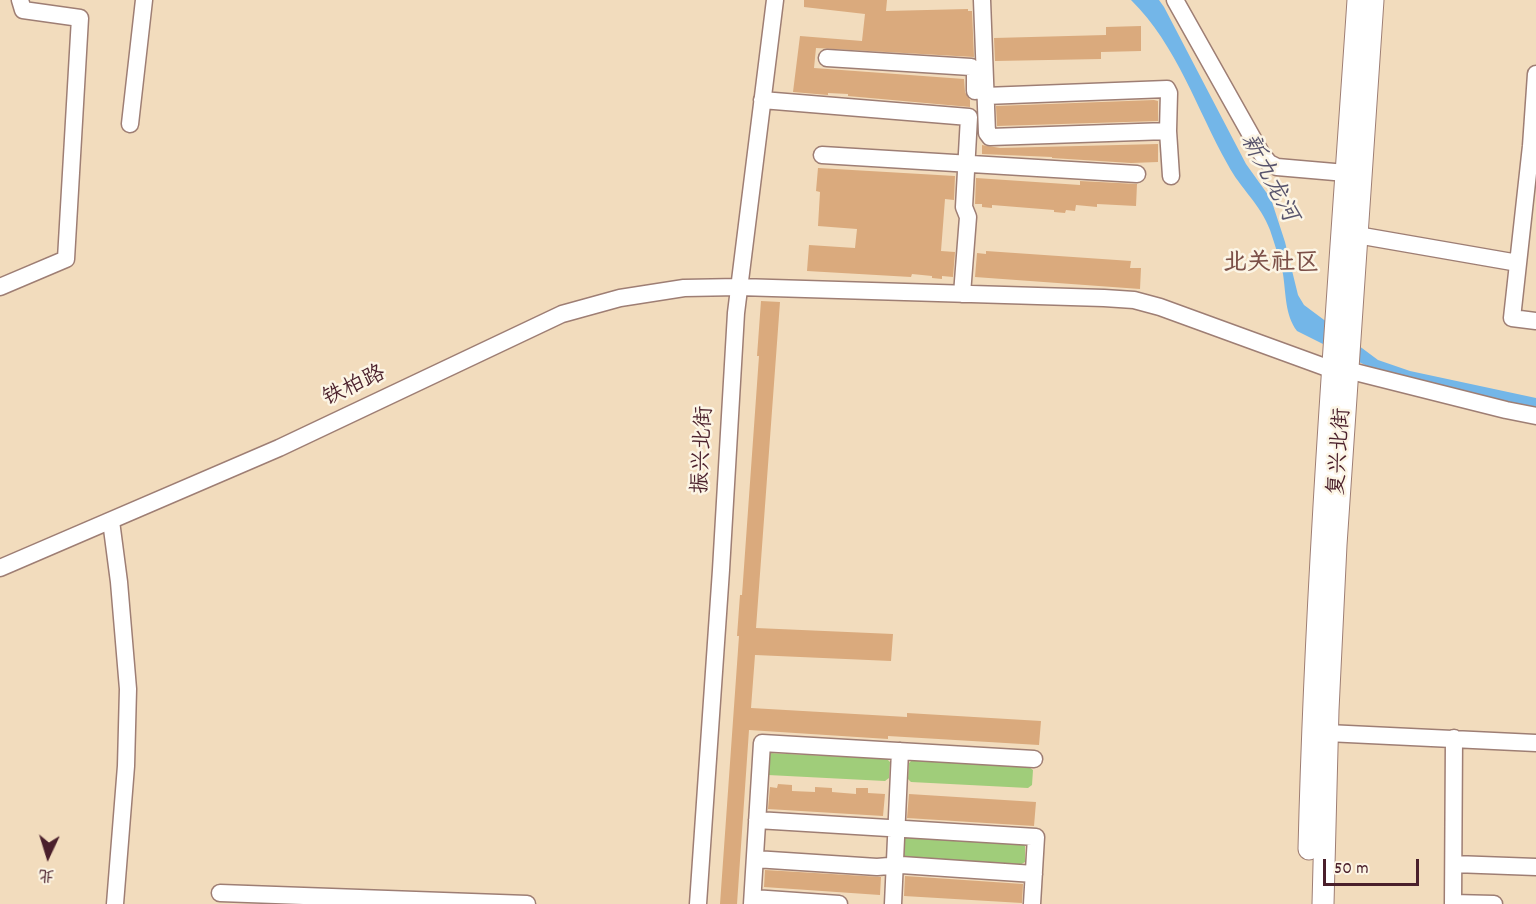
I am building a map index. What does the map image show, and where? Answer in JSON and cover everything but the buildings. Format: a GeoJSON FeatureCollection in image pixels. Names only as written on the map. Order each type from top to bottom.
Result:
{"type":"FeatureCollection","features":[{"type":"Feature","properties":{"kind":"main road","name":"复兴北街"},"geometry":{"type":"LineString","coordinates":[[1344,326],[1346,174],[1358,0]]}},
{"type":"Feature","properties":{"kind":"main road","name":"复兴北街"},"geometry":{"type":"LineString","coordinates":[[1309,904],[1316,641],[1344,326],[1357,235],[1373,0]]}},
{"type":"Feature","properties":{"kind":"main road","name":"复兴北街"},"geometry":{"type":"LineString","coordinates":[[1323,904],[1340,366]]}},
{"type":"Feature","properties":{"kind":"street"},"geometry":{"type":"LineString","coordinates":[[0,287],[66,259],[80,18],[23,10],[20,0]]}},
{"type":"Feature","properties":{"kind":"street"},"geometry":{"type":"LineString","coordinates":[[130,124],[144,0]]}},
{"type":"Feature","properties":{"kind":"street","name":"振兴北街"},"geometry":{"type":"LineString","coordinates":[[698,904],[739,287],[775,0]]}},
{"type":"Feature","properties":{"kind":"street"},"geometry":{"type":"LineString","coordinates":[[982,0],[987,134],[990,137],[1168,131]]}},
{"type":"Feature","properties":{"kind":"street"},"geometry":{"type":"LineString","coordinates":[[1175,0],[1261,153],[1269,163],[1277,167],[1346,174]]}},
{"type":"Feature","properties":{"kind":"street"},"geometry":{"type":"LineString","coordinates":[[827,58],[970,67],[975,72],[976,106],[969,117],[964,207],[968,217],[962,294]]}},
{"type":"Feature","properties":{"kind":"street"},"geometry":{"type":"LineString","coordinates":[[1536,74],[1531,146],[1512,318],[1536,321]]}},
{"type":"Feature","properties":{"kind":"street"},"geometry":{"type":"LineString","coordinates":[[985,96],[1167,88],[1171,176]]}},
{"type":"Feature","properties":{"kind":"street"},"geometry":{"type":"LineString","coordinates":[[762,100],[969,117]]}},
{"type":"Feature","properties":{"kind":"street"},"geometry":{"type":"LineString","coordinates":[[822,154],[1137,174]]}},
{"type":"Feature","properties":{"kind":"street"},"geometry":{"type":"LineString","coordinates":[[1357,235],[1518,263]]}},
{"type":"Feature","properties":{"kind":"street","name":"铁柏路"},"geometry":{"type":"LineString","coordinates":[[0,568],[279,448],[562,314],[631,296],[684,288],[739,287],[1134,300],[1340,366],[1536,416]]}},
{"type":"Feature","properties":{"kind":"street"},"geometry":{"type":"LineString","coordinates":[[111,521],[119,582],[128,689],[126,766],[115,904]]}},
{"type":"Feature","properties":{"kind":"street"},"geometry":{"type":"LineString","coordinates":[[1327,733],[1536,743]]}},
{"type":"Feature","properties":{"kind":"street"},"geometry":{"type":"LineString","coordinates":[[1454,738],[1453,903],[1494,904]]}},
{"type":"Feature","properties":{"kind":"street"},"geometry":{"type":"LineString","coordinates":[[839,904],[752,901],[762,743],[1034,759]]}},
{"type":"Feature","properties":{"kind":"street"},"geometry":{"type":"LineString","coordinates":[[893,904],[900,751]]}},
{"type":"Feature","properties":{"kind":"street"},"geometry":{"type":"LineString","coordinates":[[757,820],[1036,837],[1032,904]]}},
{"type":"Feature","properties":{"kind":"street"},"geometry":{"type":"LineString","coordinates":[[755,859],[1034,874]]}},
{"type":"Feature","properties":{"kind":"street"},"geometry":{"type":"LineString","coordinates":[[1454,864],[1536,867]]}},
{"type":"Feature","properties":{"kind":"street"},"geometry":{"type":"LineString","coordinates":[[220,892],[527,904]]}},
{"type":"Feature","properties":{"kind":"green space"},"geometry":{"type":"Polygon","coordinates":[[[769,753],[887,759],[890,762],[889,778],[885,781],[768,775],[769,753]]]}},
{"type":"Feature","properties":{"kind":"green space"},"geometry":{"type":"Polygon","coordinates":[[[912,760],[1029,767],[1033,770],[1032,785],[1028,788],[911,782],[908,779],[909,763],[912,760]]]}},
{"type":"Feature","properties":{"kind":"green space"},"geometry":{"type":"Polygon","coordinates":[[[905,837],[1022,843],[1025,846],[1025,862],[1020,865],[903,859],[901,839],[905,837]]]}},
{"type":"Feature","properties":{"kind":"water"},"geometry":{"type":"Polygon","coordinates":[[[1131,0],[1159,0],[1164,7],[1246,164],[1271,199],[1285,242],[1298,295],[1304,305],[1378,360],[1410,371],[1536,398],[1536,410],[1385,375],[1297,331],[1288,311],[1282,269],[1266,221],[1228,165],[1174,57],[1147,18],[1131,0]]]}},
{"type":"Feature","properties":{"kind":"district","name":"北关社区"},"geometry":{"type":"Point","coordinates":[1271,266]}},
{"type":"Feature","properties":{"kind":"water label","name":"新九龙河"},"geometry":{"type":"Point","coordinates":[1267,179]}}]}
